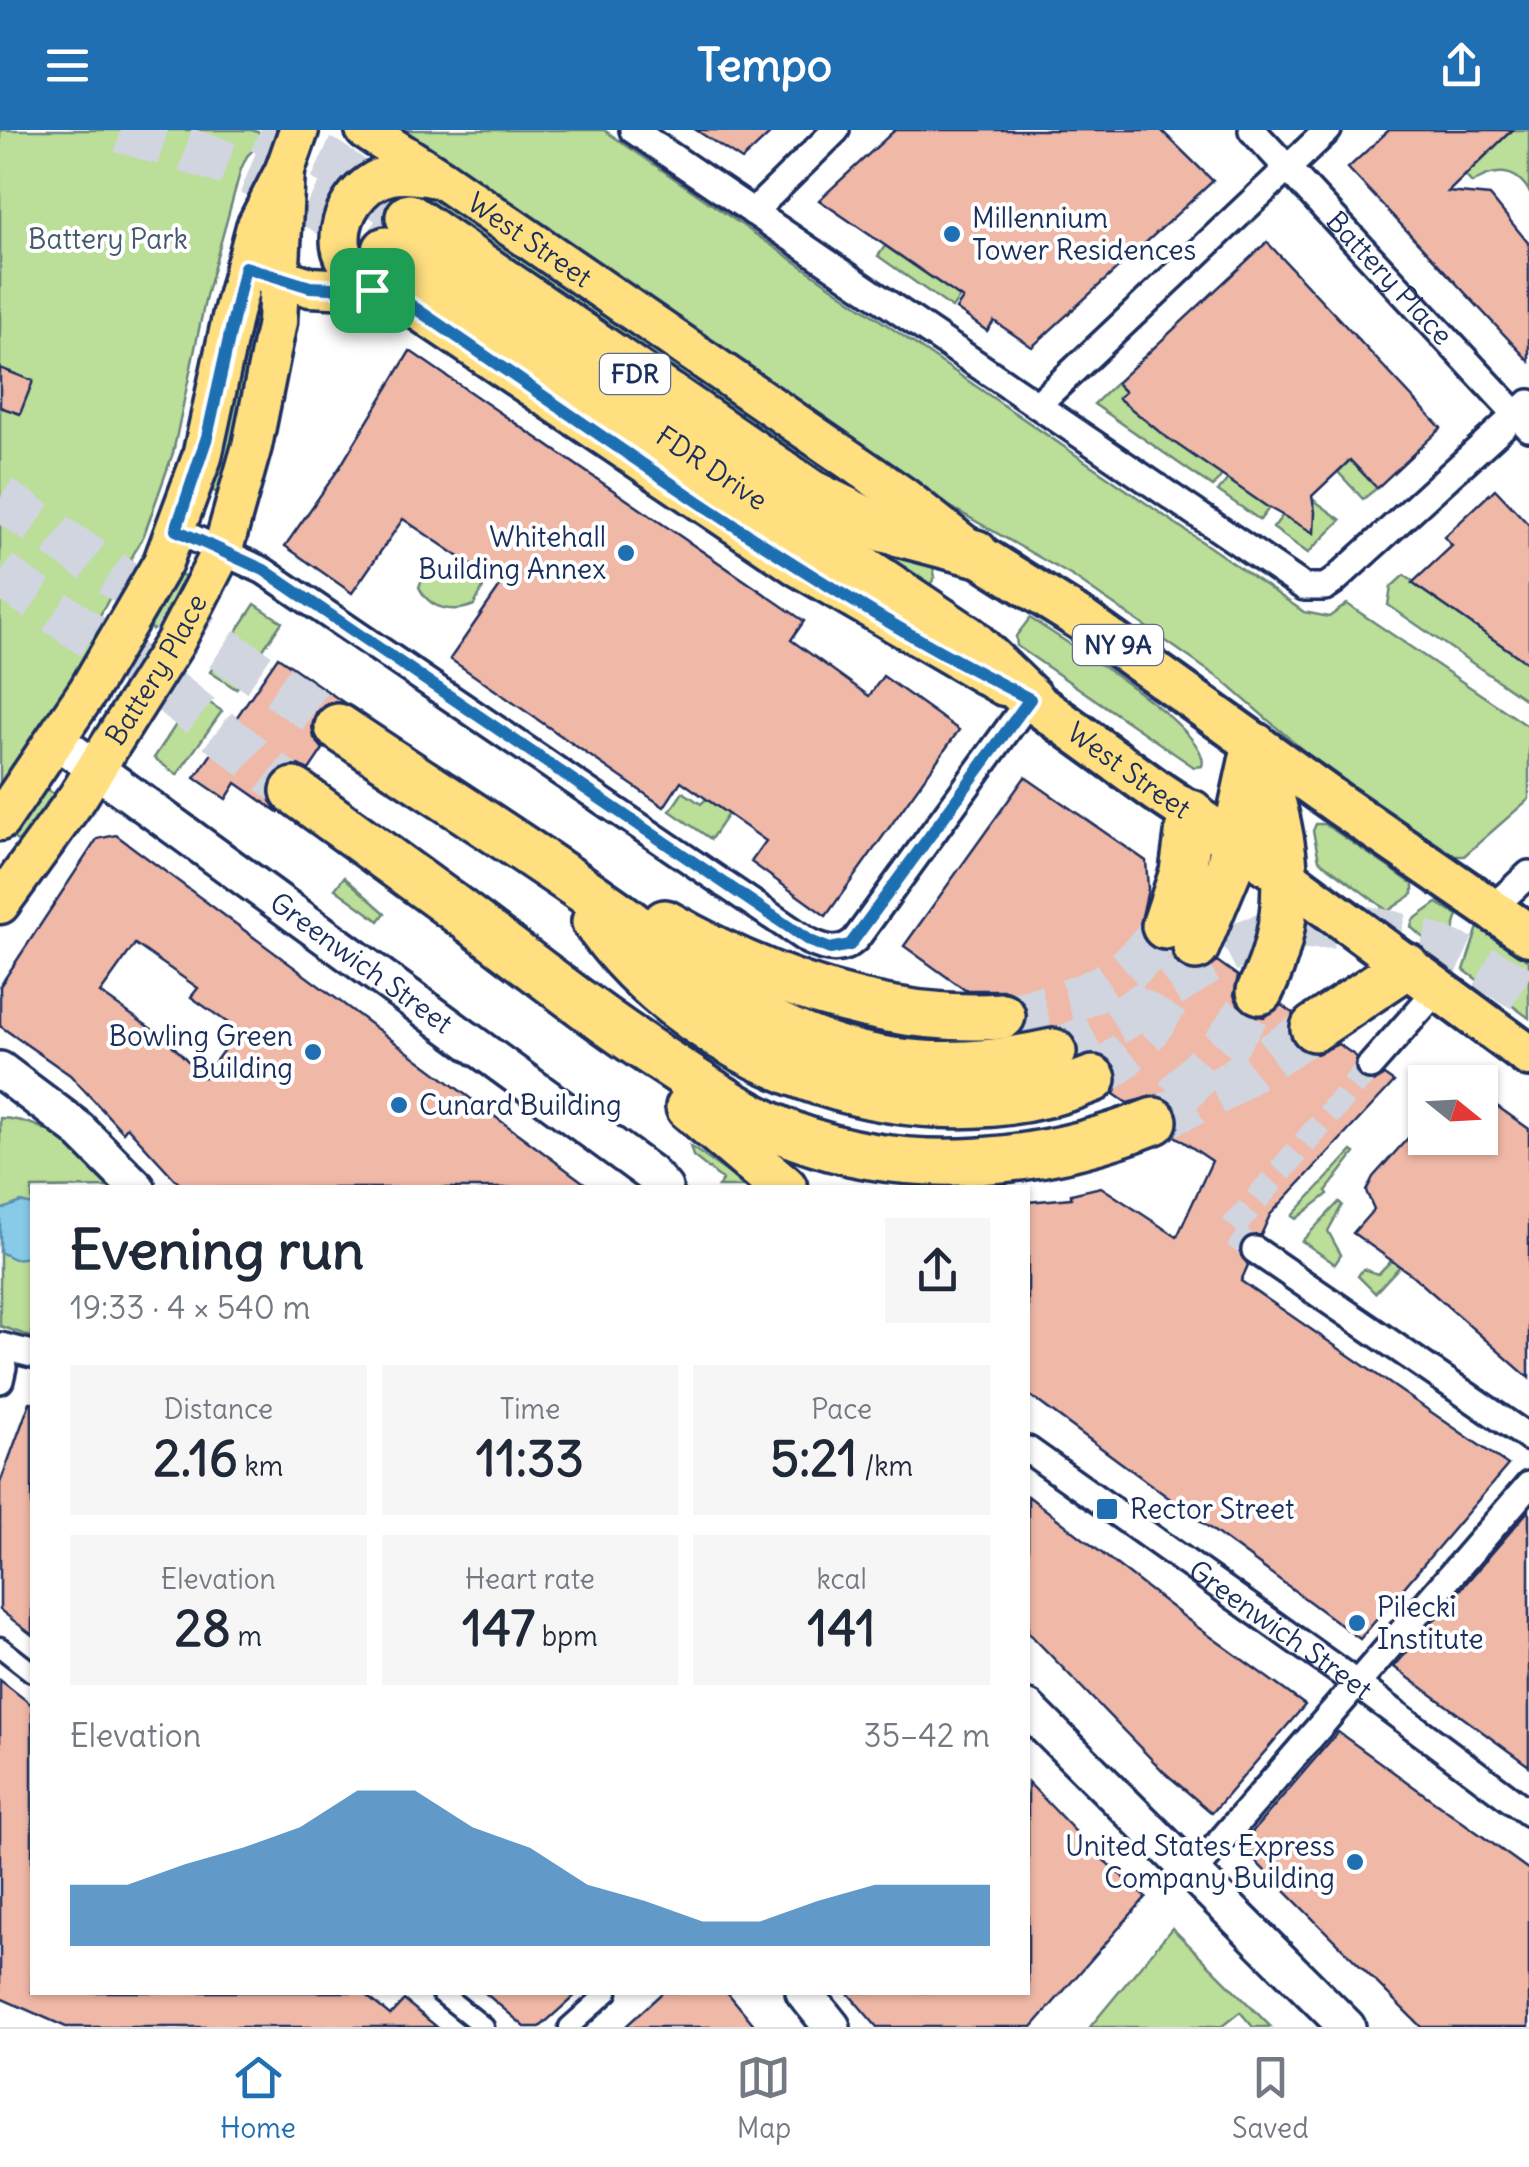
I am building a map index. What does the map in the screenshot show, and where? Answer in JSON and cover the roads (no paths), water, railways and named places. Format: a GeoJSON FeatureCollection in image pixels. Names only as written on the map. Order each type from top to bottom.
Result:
{"type":"FeatureCollection","features":[{"type":"Feature","properties":{"kind":"highway","name":"FDR Drive"},"geometry":{"type":"LineString","coordinates":[[389,252],[811,492],[896,534],[975,553]]}},
{"type":"Feature","properties":{"kind":"highway","name":"FDR Drive"},"geometry":{"type":"LineString","coordinates":[[389,252],[968,639],[1030,699]]}},
{"type":"Feature","properties":{"kind":"highway","name":"West Street"},"geometry":{"type":"LineString","coordinates":[[975,553],[1095,629],[1255,746],[1529,935]]}},
{"type":"Feature","properties":{"kind":"highway","name":"West Street"},"geometry":{"type":"LineString","coordinates":[[1030,699],[1286,877],[1529,1056]]}},
{"type":"Feature","properties":{"kind":"highway"},"geometry":{"type":"LineString","coordinates":[[338,727],[610,908],[733,1001],[801,1038],[870,1058],[938,1066],[1004,1063],[1054,1052]]}},
{"type":"Feature","properties":{"kind":"highway"},"geometry":{"type":"LineString","coordinates":[[1191,813],[1183,872],[1181,937],[1218,900],[1236,844],[1255,746]]}},
{"type":"Feature","properties":{"kind":"highway"},"geometry":{"type":"LineString","coordinates":[[1255,746],[1272,794],[1286,877],[1285,917],[1279,944],[1260,991]]}},
{"type":"Feature","properties":{"kind":"highway"},"geometry":{"type":"LineString","coordinates":[[294,792],[443,899],[606,1024],[740,1112],[801,1138],[874,1156],[946,1162],[1008,1159],[1069,1150],[1154,1121]]}},
{"type":"Feature","properties":{"kind":"highway"},"geometry":{"type":"LineString","coordinates":[[570,882],[609,942],[670,1000],[731,1044],[806,1078],[883,1098],[962,1104],[1040,1097],[1094,1080]]}},
{"type":"Feature","properties":{"kind":"highway"},"geometry":{"type":"LineString","coordinates":[[610,908],[658,919],[752,967],[838,997],[928,1016],[1002,1016]]}},
{"type":"Feature","properties":{"kind":"highway"},"geometry":{"type":"LineString","coordinates":[[1314,1028],[1422,977]]}},
{"type":"Feature","properties":{"kind":"highway"},"geometry":{"type":"LineString","coordinates":[[606,1024],[656,1079],[780,1185]]}},
{"type":"Feature","properties":{"kind":"main road","name":"Battery Place"},"geometry":{"type":"LineString","coordinates":[[0,904],[50,840],[195,608],[223,549],[252,446],[277,322],[262,272],[262,211],[285,170],[300,130]]}},
{"type":"Feature","properties":{"kind":"main road","name":"West Street"},"geometry":{"type":"LineString","coordinates":[[365,130],[902,496],[975,553]]}},
{"type":"Feature","properties":{"kind":"main road"},"geometry":{"type":"LineString","coordinates":[[389,252],[353,271],[341,246],[349,207],[358,194],[381,178],[406,174],[440,178]]}},
{"type":"Feature","properties":{"kind":"main road"},"geometry":{"type":"LineString","coordinates":[[262,272],[310,287],[389,252]]}},
{"type":"Feature","properties":{"kind":"main road","name":"Battery Place"},"geometry":{"type":"LineString","coordinates":[[0,821],[56,740],[154,582],[176,530],[262,272]]}},
{"type":"Feature","properties":{"kind":"main road","name":"Greenwich Street"},"geometry":{"type":"LineString","coordinates":[[56,740],[650,1173],[661,1185]]}},
{"type":"Feature","properties":{"kind":"main road"},"geometry":{"type":"LineString","coordinates":[[0,1070],[77,1128],[134,1185]]}},
{"type":"Feature","properties":{"kind":"main road"},"geometry":{"type":"LineString","coordinates":[[1030,1711],[1347,2027]]}},
{"type":"Feature","properties":{"kind":"main road"},"geometry":{"type":"LineString","coordinates":[[806,1995],[832,2027]]}},
{"type":"Feature","properties":{"kind":"street"},"geometry":{"type":"LineString","coordinates":[[634,130],[1293,582],[1314,589],[1334,581],[1525,415]]}},
{"type":"Feature","properties":{"kind":"street"},"geometry":{"type":"LineString","coordinates":[[753,212],[836,130]]}},
{"type":"Feature","properties":{"kind":"street","name":"Battery Place"},"geometry":{"type":"LineString","coordinates":[[1252,130],[1525,415]]}},
{"type":"Feature","properties":{"kind":"street"},"geometry":{"type":"LineString","coordinates":[[1037,406],[1328,130]]}},
{"type":"Feature","properties":{"kind":"street"},"geometry":{"type":"LineString","coordinates":[[176,530],[264,570],[808,940],[830,949],[846,947],[856,939],[1030,699]]}},
{"type":"Feature","properties":{"kind":"street"},"geometry":{"type":"LineString","coordinates":[[1491,909],[1529,874]]}},
{"type":"Feature","properties":{"kind":"street"},"geometry":{"type":"LineString","coordinates":[[1370,1066],[1422,977]]}},
{"type":"Feature","properties":{"kind":"street"},"geometry":{"type":"LineString","coordinates":[[1255,1250],[1529,1438]]}},
{"type":"Feature","properties":{"kind":"street"},"geometry":{"type":"LineString","coordinates":[[0,1380],[0,1348],[30,1354]]}},
{"type":"Feature","properties":{"kind":"street","name":"Greenwich Street"},"geometry":{"type":"LineString","coordinates":[[1030,1451],[1356,1684],[1529,1814]]}},
{"type":"Feature","properties":{"kind":"street"},"geometry":{"type":"LineString","coordinates":[[1194,1872],[1529,1485]]}},
{"type":"Feature","properties":{"kind":"street"},"geometry":{"type":"LineString","coordinates":[[0,1647],[30,1670]]}},
{"type":"Feature","properties":{"kind":"street"},"geometry":{"type":"LineString","coordinates":[[444,1995],[484,2027]]}},
{"type":"Feature","properties":{"kind":"street"},"geometry":{"type":"LineString","coordinates":[[570,2027],[605,1995]]}},
{"type":"Feature","properties":{"kind":"water"},"geometry":{"type":"Polygon","coordinates":[[[21,1202],[30,1204],[30,1257],[14,1259],[0,1252],[0,1210],[21,1202]]]}},
{"type":"Feature","properties":{"kind":"tunnel"},"geometry":{"type":"LineString","coordinates":[[121,130],[209,157],[284,186],[386,250]]}},
{"type":"Feature","properties":{"kind":"tunnel"},"geometry":{"type":"LineString","coordinates":[[260,130],[329,162],[409,217]]}},
{"type":"Feature","properties":{"kind":"tunnel"},"geometry":{"type":"LineString","coordinates":[[0,498],[338,727]]}},
{"type":"Feature","properties":{"kind":"tunnel"},"geometry":{"type":"LineString","coordinates":[[0,574],[146,673],[294,791]]}},
{"type":"Feature","properties":{"kind":"tunnel"},"geometry":{"type":"LineString","coordinates":[[1002,1016],[1074,999],[1114,980],[1132,966],[1165,926]]}},
{"type":"Feature","properties":{"kind":"tunnel"},"geometry":{"type":"LineString","coordinates":[[1053,1052],[1116,1022],[1212,959],[1252,940],[1292,929],[1333,926],[1414,939],[1454,954],[1529,993]]}},
{"type":"Feature","properties":{"kind":"tunnel"},"geometry":{"type":"LineString","coordinates":[[1176,1098],[1229,1040],[1260,991]]}},
{"type":"Feature","properties":{"kind":"tunnel"},"geometry":{"type":"LineString","coordinates":[[1093,1079],[1134,1044],[1166,1001]]}},
{"type":"Feature","properties":{"kind":"tunnel"},"geometry":{"type":"LineString","coordinates":[[1154,1121],[1217,1092],[1314,1028]]}},
{"type":"Feature","properties":{"kind":"tunnel"},"geometry":{"type":"LineString","coordinates":[[1255,1250],[1229,1232],[1370,1066]]}},
{"type":"Feature","properties":{"kind":"place","name":"Millennium Tower Residences"},"geometry":{"type":"Point","coordinates":[952,234]}},
{"type":"Feature","properties":{"kind":"place","name":"Whitehall Building Annex"},"geometry":{"type":"Point","coordinates":[626,553]}},
{"type":"Feature","properties":{"kind":"place","name":"Bowling Green Building"},"geometry":{"type":"Point","coordinates":[313,1052]}},
{"type":"Feature","properties":{"kind":"place","name":"Cunard Building"},"geometry":{"type":"Point","coordinates":[399,1105]}},
{"type":"Feature","properties":{"kind":"place","name":"Rector Street"},"geometry":{"type":"Point","coordinates":[1107,1509]}},
{"type":"Feature","properties":{"kind":"place","name":"Pilecki Institute"},"geometry":{"type":"Point","coordinates":[1357,1623]}},
{"type":"Feature","properties":{"kind":"place","name":"United States Express Company Building"},"geometry":{"type":"Point","coordinates":[1355,1862]}},
{"type":"Feature","properties":{"kind":"park label","name":"Battery Park"},"geometry":{"type":"Point","coordinates":[108,239]}}]}
